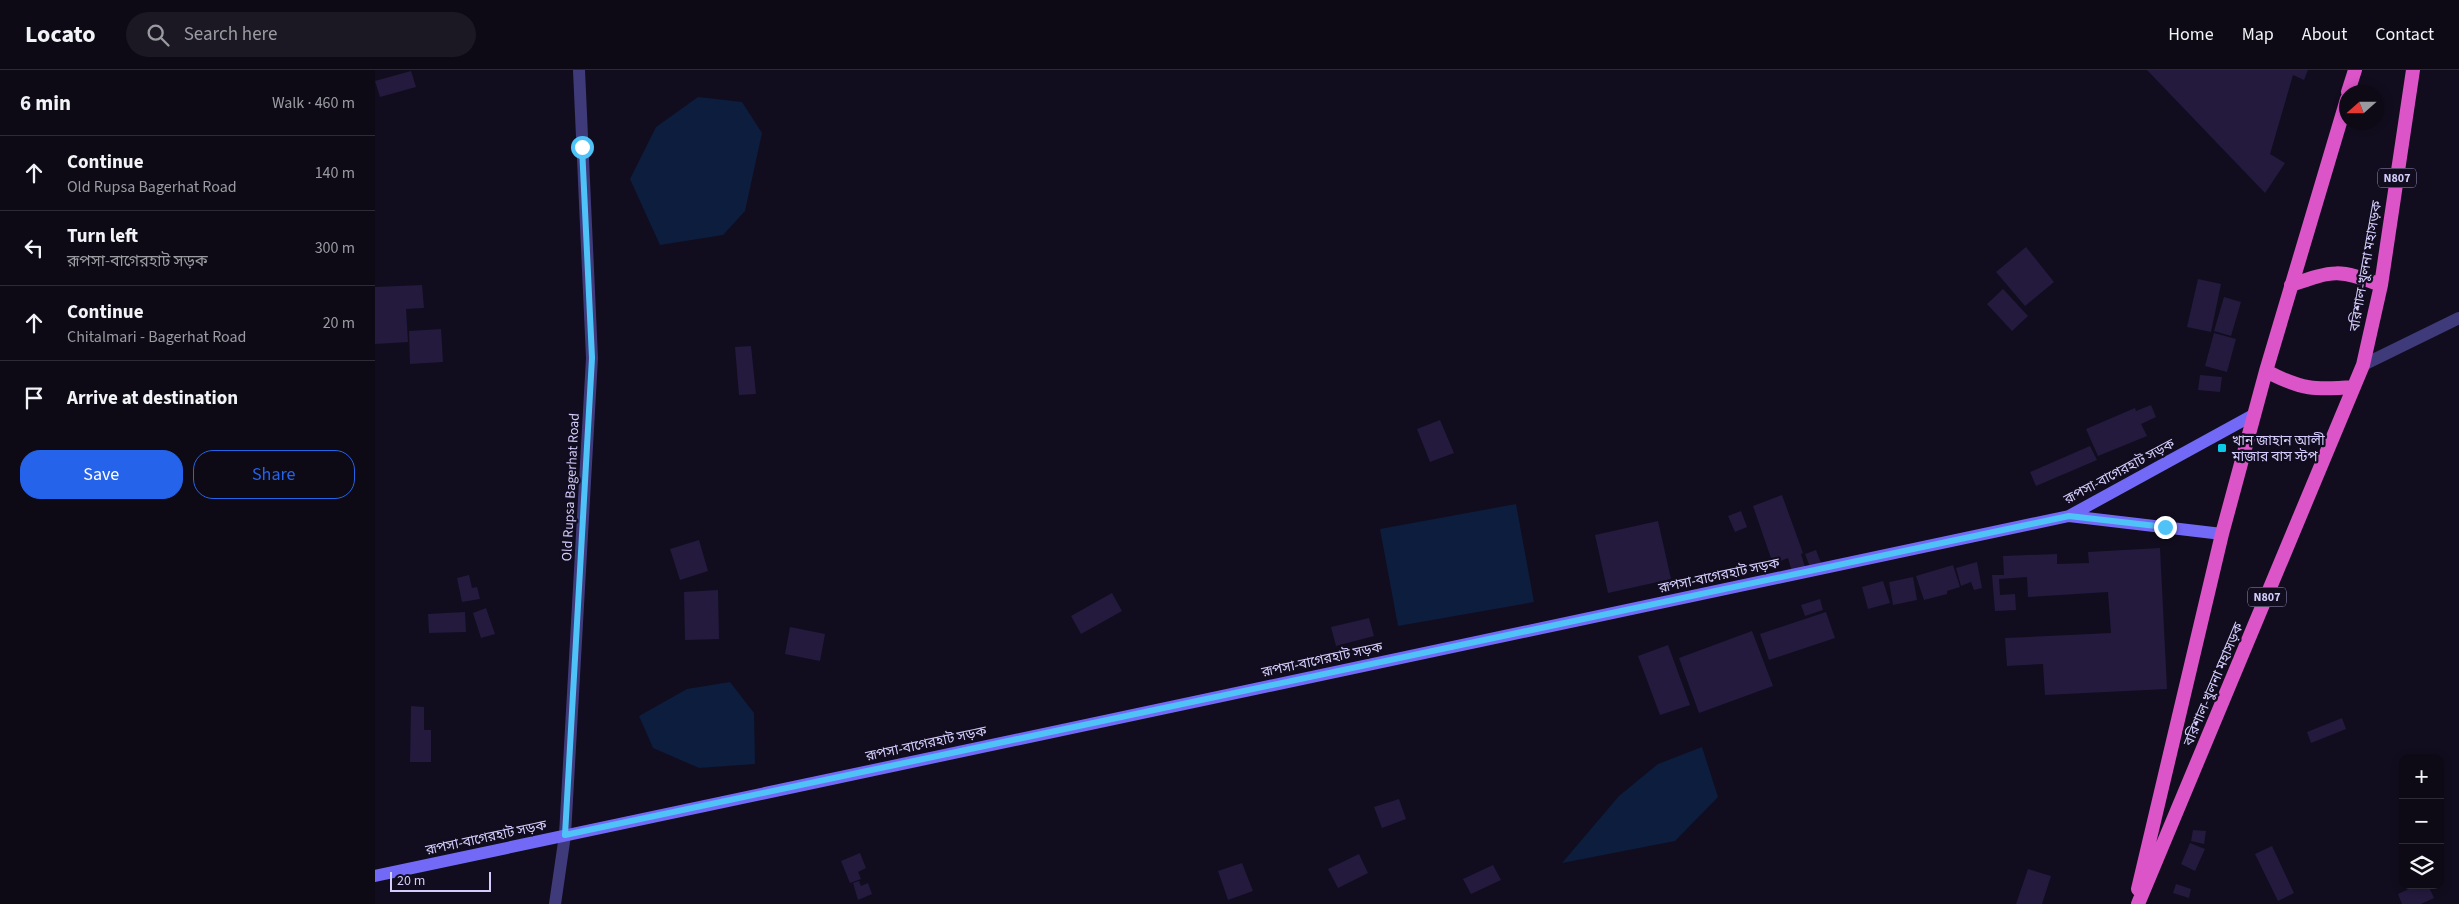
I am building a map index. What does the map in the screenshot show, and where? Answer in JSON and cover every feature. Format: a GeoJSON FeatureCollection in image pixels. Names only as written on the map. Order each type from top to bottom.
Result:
{"type":"FeatureCollection","features":[{"type":"Feature","properties":{"kind":"highway"},"geometry":{"type":"LineString","coordinates":[[2351,85],[2355,70]]}},
{"type":"Feature","properties":{"kind":"highway","name":"বরিশাল-খুলনা মহাসড়ক"},"geometry":{"type":"LineString","coordinates":[[2139,904],[2363,365],[2381,285],[2413,70]]}},
{"type":"Feature","properties":{"kind":"highway","name":"বরিশাল-খুলনা মহাসড়ক"},"geometry":{"type":"LineString","coordinates":[[2134,904],[2222,534],[2266,371],[2339,126]]}},
{"type":"Feature","properties":{"kind":"highway"},"geometry":{"type":"LineString","coordinates":[[2291,286],[2319,276],[2339,272],[2381,285]]}},
{"type":"Feature","properties":{"kind":"highway"},"geometry":{"type":"LineString","coordinates":[[2266,371],[2291,384],[2309,389],[2354,387]]}},
{"type":"Feature","properties":{"kind":"main road","name":"রূপসা-বাগেরহাট সড়ক"},"geometry":{"type":"LineString","coordinates":[[375,876],[2069,516],[2255,414]]}},
{"type":"Feature","properties":{"kind":"main road"},"geometry":{"type":"LineString","coordinates":[[2069,516],[2222,534]]}},
{"type":"Feature","properties":{"kind":"street","name":"Old Rupsa Bagerhat Road"},"geometry":{"type":"LineString","coordinates":[[555,904],[565,835],[592,358],[579,70]]}},
{"type":"Feature","properties":{"kind":"street"},"geometry":{"type":"LineString","coordinates":[[2363,365],[2459,318]]}},
{"type":"Feature","properties":{"kind":"water"},"geometry":{"type":"Polygon","coordinates":[[[698,97],[742,102],[762,133],[745,211],[723,235],[660,245],[630,179],[656,127],[698,97]]]}},
{"type":"Feature","properties":{"kind":"water"},"geometry":{"type":"Polygon","coordinates":[[[1516,504],[1534,602],[1398,626],[1380,529],[1516,504]]]}},
{"type":"Feature","properties":{"kind":"water"},"geometry":{"type":"Polygon","coordinates":[[[730,682],[754,713],[755,764],[699,768],[653,748],[639,716],[687,689],[730,682]]]}},
{"type":"Feature","properties":{"kind":"water"},"geometry":{"type":"Polygon","coordinates":[[[1702,747],[1718,797],[1675,841],[1562,863],[1619,796],[1658,764],[1702,747]]]}},
{"type":"Feature","properties":{"kind":"building"},"geometry":{"type":"Polygon","coordinates":[[[2147,70],[2308,70],[2304,80],[2293,75],[2270,154],[2285,163],[2265,193],[2147,70]]]}},
{"type":"Feature","properties":{"kind":"building"},"geometry":{"type":"Polygon","coordinates":[[[411,71],[416,87],[380,97],[375,81],[411,71]]]}},
{"type":"Feature","properties":{"kind":"building"},"geometry":{"type":"Polygon","coordinates":[[[2026,247],[2054,282],[2025,306],[1996,272],[2026,247]]]}},
{"type":"Feature","properties":{"kind":"building"},"geometry":{"type":"Polygon","coordinates":[[[2198,279],[2221,284],[2211,332],[2187,327],[2198,279]]]}},
{"type":"Feature","properties":{"kind":"building"},"geometry":{"type":"Polygon","coordinates":[[[422,285],[424,308],[406,309],[408,342],[375,344],[375,287],[422,285]]]}},
{"type":"Feature","properties":{"kind":"building"},"geometry":{"type":"Polygon","coordinates":[[[2003,289],[2028,316],[2012,331],[1987,304],[2003,289]]]}},
{"type":"Feature","properties":{"kind":"building"},"geometry":{"type":"Polygon","coordinates":[[[2224,297],[2241,302],[2231,336],[2214,331],[2224,297]]]}},
{"type":"Feature","properties":{"kind":"building"},"geometry":{"type":"Polygon","coordinates":[[[441,329],[443,362],[410,364],[409,331],[441,329]]]}},
{"type":"Feature","properties":{"kind":"building"},"geometry":{"type":"Polygon","coordinates":[[[2214,333],[2236,339],[2227,372],[2205,366],[2214,333]]]}},
{"type":"Feature","properties":{"kind":"building"},"geometry":{"type":"Polygon","coordinates":[[[751,346],[756,394],[739,395],[735,347],[751,346]]]}},
{"type":"Feature","properties":{"kind":"building"},"geometry":{"type":"Polygon","coordinates":[[[2200,375],[2222,377],[2220,392],[2198,390],[2200,375]]]}},
{"type":"Feature","properties":{"kind":"building"},"geometry":{"type":"Polygon","coordinates":[[[2151,405],[2156,417],[2141,424],[2147,436],[2098,456],[2086,429],[2135,408],[2136,411],[2151,405]]]}},
{"type":"Feature","properties":{"kind":"building"},"geometry":{"type":"Polygon","coordinates":[[[1440,420],[1454,453],[1430,462],[1417,429],[1440,420]]]}},
{"type":"Feature","properties":{"kind":"building"},"geometry":{"type":"Polygon","coordinates":[[[2090,446],[2097,460],[2036,486],[2030,472],[2090,446]]]}},
{"type":"Feature","properties":{"kind":"building"},"geometry":{"type":"Polygon","coordinates":[[[1782,495],[1803,553],[1801,554],[1805,567],[1792,572],[1788,558],[1773,564],[1753,506],[1782,495]]]}},
{"type":"Feature","properties":{"kind":"building"},"geometry":{"type":"Polygon","coordinates":[[[1741,511],[1747,527],[1735,532],[1728,516],[1741,511]]]}},
{"type":"Feature","properties":{"kind":"building"},"geometry":{"type":"Polygon","coordinates":[[[1658,521],[1671,579],[1608,593],[1595,535],[1658,521]]]}},
{"type":"Feature","properties":{"kind":"building"},"geometry":{"type":"Polygon","coordinates":[[[699,540],[708,571],[680,580],[670,549],[699,540]]]}},
{"type":"Feature","properties":{"kind":"building"},"geometry":{"type":"Polygon","coordinates":[[[2160,548],[2167,689],[2045,695],[2043,664],[2007,666],[2005,638],[2111,633],[2108,592],[2028,597],[2027,577],[1999,579],[2000,595],[2015,594],[2016,610],[1995,611],[1992,575],[2004,575],[2003,556],[2057,554],[2057,564],[2089,563],[2088,552],[2160,548]]]}},
{"type":"Feature","properties":{"kind":"building"},"geometry":{"type":"Polygon","coordinates":[[[1816,550],[1821,563],[1810,567],[1805,554],[1816,550]]]}},
{"type":"Feature","properties":{"kind":"building"},"geometry":{"type":"Polygon","coordinates":[[[1977,562],[1982,588],[1974,590],[1971,582],[1961,586],[1956,568],[1977,562]]]}},
{"type":"Feature","properties":{"kind":"building"},"geometry":{"type":"Polygon","coordinates":[[[1953,565],[1960,587],[1947,591],[1947,594],[1924,600],[1916,576],[1953,565]]]}},
{"type":"Feature","properties":{"kind":"building"},"geometry":{"type":"Polygon","coordinates":[[[469,575],[472,588],[477,587],[480,599],[462,602],[457,578],[469,575]]]}},
{"type":"Feature","properties":{"kind":"building"},"geometry":{"type":"Polygon","coordinates":[[[1913,577],[1917,600],[1893,605],[1889,582],[1913,577]]]}},
{"type":"Feature","properties":{"kind":"building"},"geometry":{"type":"Polygon","coordinates":[[[1883,581],[1890,603],[1868,609],[1862,587],[1883,581]]]}},
{"type":"Feature","properties":{"kind":"building"},"geometry":{"type":"Polygon","coordinates":[[[718,590],[719,639],[685,640],[684,592],[718,590]]]}},
{"type":"Feature","properties":{"kind":"building"},"geometry":{"type":"Polygon","coordinates":[[[1112,593],[1122,611],[1081,634],[1071,616],[1112,593]]]}},
{"type":"Feature","properties":{"kind":"building"},"geometry":{"type":"Polygon","coordinates":[[[1820,599],[1823,610],[1805,616],[1801,605],[1820,599]]]}},
{"type":"Feature","properties":{"kind":"building"},"geometry":{"type":"Polygon","coordinates":[[[486,608],[495,634],[481,638],[473,613],[486,608]]]}},
{"type":"Feature","properties":{"kind":"building"},"geometry":{"type":"Polygon","coordinates":[[[465,612],[466,632],[429,633],[428,614],[465,612]]]}},
{"type":"Feature","properties":{"kind":"building"},"geometry":{"type":"Polygon","coordinates":[[[1826,612],[1835,638],[1769,660],[1760,634],[1826,612]]]}},
{"type":"Feature","properties":{"kind":"building"},"geometry":{"type":"Polygon","coordinates":[[[1369,618],[1374,636],[1336,646],[1331,627],[1369,618]]]}},
{"type":"Feature","properties":{"kind":"building"},"geometry":{"type":"Polygon","coordinates":[[[790,627],[825,634],[820,661],[785,654],[790,627]]]}},
{"type":"Feature","properties":{"kind":"building"},"geometry":{"type":"Polygon","coordinates":[[[1752,631],[1773,686],[1699,713],[1679,658],[1752,631]]]}},
{"type":"Feature","properties":{"kind":"building"},"geometry":{"type":"Polygon","coordinates":[[[1668,645],[1690,705],[1660,715],[1638,656],[1668,645]]]}},
{"type":"Feature","properties":{"kind":"building"},"geometry":{"type":"Polygon","coordinates":[[[411,706],[424,707],[424,730],[431,730],[431,762],[410,762],[411,706]]]}},
{"type":"Feature","properties":{"kind":"building"},"geometry":{"type":"Polygon","coordinates":[[[2342,718],[2346,729],[2311,743],[2307,732],[2342,718]]]}},
{"type":"Feature","properties":{"kind":"building"},"geometry":{"type":"Polygon","coordinates":[[[1399,799],[1406,819],[1382,828],[1374,807],[1399,799]]]}},
{"type":"Feature","properties":{"kind":"building"},"geometry":{"type":"Polygon","coordinates":[[[2193,830],[2206,831],[2204,844],[2191,841],[2193,830]]]}},
{"type":"Feature","properties":{"kind":"building"},"geometry":{"type":"Polygon","coordinates":[[[2190,843],[2205,849],[2195,871],[2181,864],[2190,843]]]}},
{"type":"Feature","properties":{"kind":"building"},"geometry":{"type":"Polygon","coordinates":[[[2272,846],[2294,893],[2278,901],[2255,854],[2272,846]]]}},
{"type":"Feature","properties":{"kind":"building"},"geometry":{"type":"Polygon","coordinates":[[[860,853],[866,868],[858,872],[861,879],[850,883],[841,861],[860,853]]]}},
{"type":"Feature","properties":{"kind":"building"},"geometry":{"type":"Polygon","coordinates":[[[1359,854],[1368,873],[1338,888],[1328,869],[1359,854]]]}},
{"type":"Feature","properties":{"kind":"building"},"geometry":{"type":"Polygon","coordinates":[[[1242,863],[1253,891],[1228,900],[1218,871],[1242,863]]]}},
{"type":"Feature","properties":{"kind":"building"},"geometry":{"type":"Polygon","coordinates":[[[1493,865],[1501,880],[1471,894],[1463,879],[1493,865]]]}},
{"type":"Feature","properties":{"kind":"building"},"geometry":{"type":"Polygon","coordinates":[[[2028,869],[2051,876],[2042,904],[2016,904],[2028,869]]]}},
{"type":"Feature","properties":{"kind":"building"},"geometry":{"type":"Polygon","coordinates":[[[859,881],[861,886],[868,883],[872,894],[858,900],[853,883],[859,881]]]}},
{"type":"Feature","properties":{"kind":"building"},"geometry":{"type":"Polygon","coordinates":[[[2176,884],[2191,889],[2189,898],[2173,893],[2176,884]]]}},
{"type":"Feature","properties":{"kind":"building"},"geometry":{"type":"Polygon","coordinates":[[[2409,889],[2430,889],[2434,898],[2421,904],[2402,904],[2398,894],[2409,889]]]}},
{"type":"Feature","properties":{"kind":"place","name":"খান জাহান আলী মাজার বাস স্টপ"},"geometry":{"type":"Point","coordinates":[2222,448]}},
{"type":"Feature","properties":{"kind":"route"},"geometry":{"type":"LineString","coordinates":[[582,147],[592,358],[565,835],[2069,516],[2165,527]]}}]}
